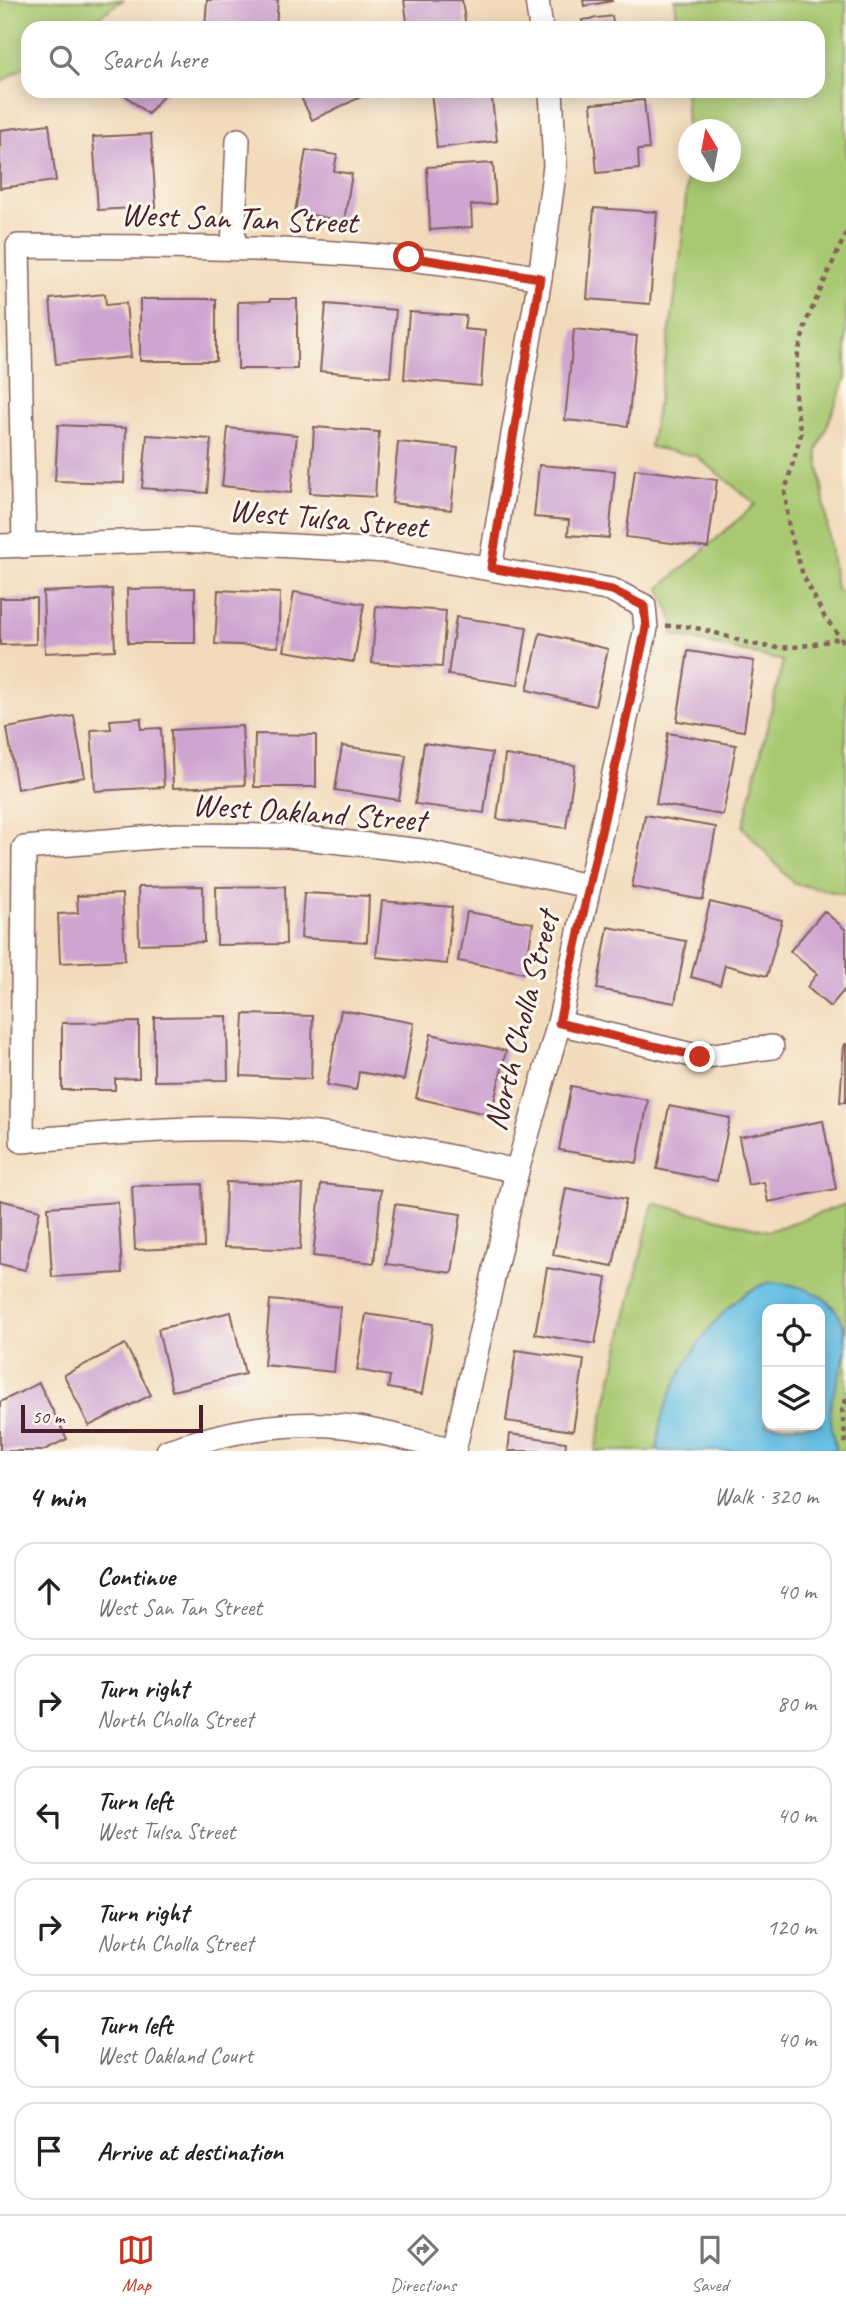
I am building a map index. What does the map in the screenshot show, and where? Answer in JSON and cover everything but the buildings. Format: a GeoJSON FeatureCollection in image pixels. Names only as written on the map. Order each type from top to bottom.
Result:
{"type":"FeatureCollection","features":[{"type":"Feature","properties":{"kind":"street"},"geometry":{"type":"LineString","coordinates":[[537,0],[540,21]]}},
{"type":"Feature","properties":{"kind":"street"},"geometry":{"type":"LineString","coordinates":[[491,568],[540,278],[555,166],[551,98]]}},
{"type":"Feature","properties":{"kind":"street"},"geometry":{"type":"LineString","coordinates":[[233,247],[238,140]]}},
{"type":"Feature","properties":{"kind":"street","name":"West San Tan Street"},"geometry":{"type":"LineString","coordinates":[[24,546],[18,246],[233,247],[409,257],[540,278]]}},
{"type":"Feature","properties":{"kind":"street","name":"West Tulsa Street"},"geometry":{"type":"LineString","coordinates":[[0,546],[182,540],[387,551],[612,590],[645,617]]}},
{"type":"Feature","properties":{"kind":"street","name":"North Cholla Street"},"geometry":{"type":"LineString","coordinates":[[454,1450],[517,1171],[559,1023],[645,617]]}},
{"type":"Feature","properties":{"kind":"street","name":"West Oakland Street"},"geometry":{"type":"LineString","coordinates":[[517,1171],[394,1143],[271,1130],[156,1130],[22,1141],[23,848],[177,835],[287,836],[422,850],[588,886]]}},
{"type":"Feature","properties":{"kind":"street"},"geometry":{"type":"LineString","coordinates":[[559,1023],[700,1057],[772,1047]]}},
{"type":"Feature","properties":{"kind":"street"},"geometry":{"type":"LineString","coordinates":[[168,1451],[213,1436],[275,1425],[343,1426],[454,1450]]}},
{"type":"Feature","properties":{"kind":"path"},"geometry":{"type":"LineString","coordinates":[[846,233],[807,320],[797,353],[795,399],[801,434],[785,491],[789,529],[803,575],[824,616],[846,645]]}},
{"type":"Feature","properties":{"kind":"path"},"geometry":{"type":"LineString","coordinates":[[645,617],[695,627],[760,646],[782,648],[840,638]]}},
{"type":"Feature","properties":{"kind":"path"},"geometry":{"type":"LineString","coordinates":[[846,1399],[842,1411],[846,1445]]}},
{"type":"Feature","properties":{"kind":"green space"},"geometry":{"type":"Polygon","coordinates":[[[0,0],[123,0],[92,21],[21,21],[21,69],[0,83],[0,0]]]}},
{"type":"Feature","properties":{"kind":"green space"},"geometry":{"type":"Polygon","coordinates":[[[675,0],[846,0],[846,378],[817,451],[836,589],[846,593],[846,895],[793,883],[743,827],[783,661],[673,635],[674,623],[660,588],[756,504],[696,456],[650,447],[684,225],[687,182],[741,182],[741,119],[686,119],[685,98],[825,98],[825,21],[677,21],[675,0]]]}},
{"type":"Feature","properties":{"kind":"green space"},"geometry":{"type":"Polygon","coordinates":[[[653,1203],[769,1231],[846,1204],[846,1451],[595,1451],[653,1203]]]}},
{"type":"Feature","properties":{"kind":"water"},"geometry":{"type":"Polygon","coordinates":[[[773,1282],[800,1287],[833,1306],[840,1317],[846,1345],[831,1403],[836,1451],[657,1451],[663,1414],[679,1376],[705,1334],[738,1300],[755,1288],[773,1282]]]}},
{"type":"Feature","properties":{"kind":"route"},"geometry":{"type":"LineString","coordinates":[[409,257],[540,278],[491,568],[612,590],[644,606],[646,628],[559,1023],[700,1057]]}}]}
